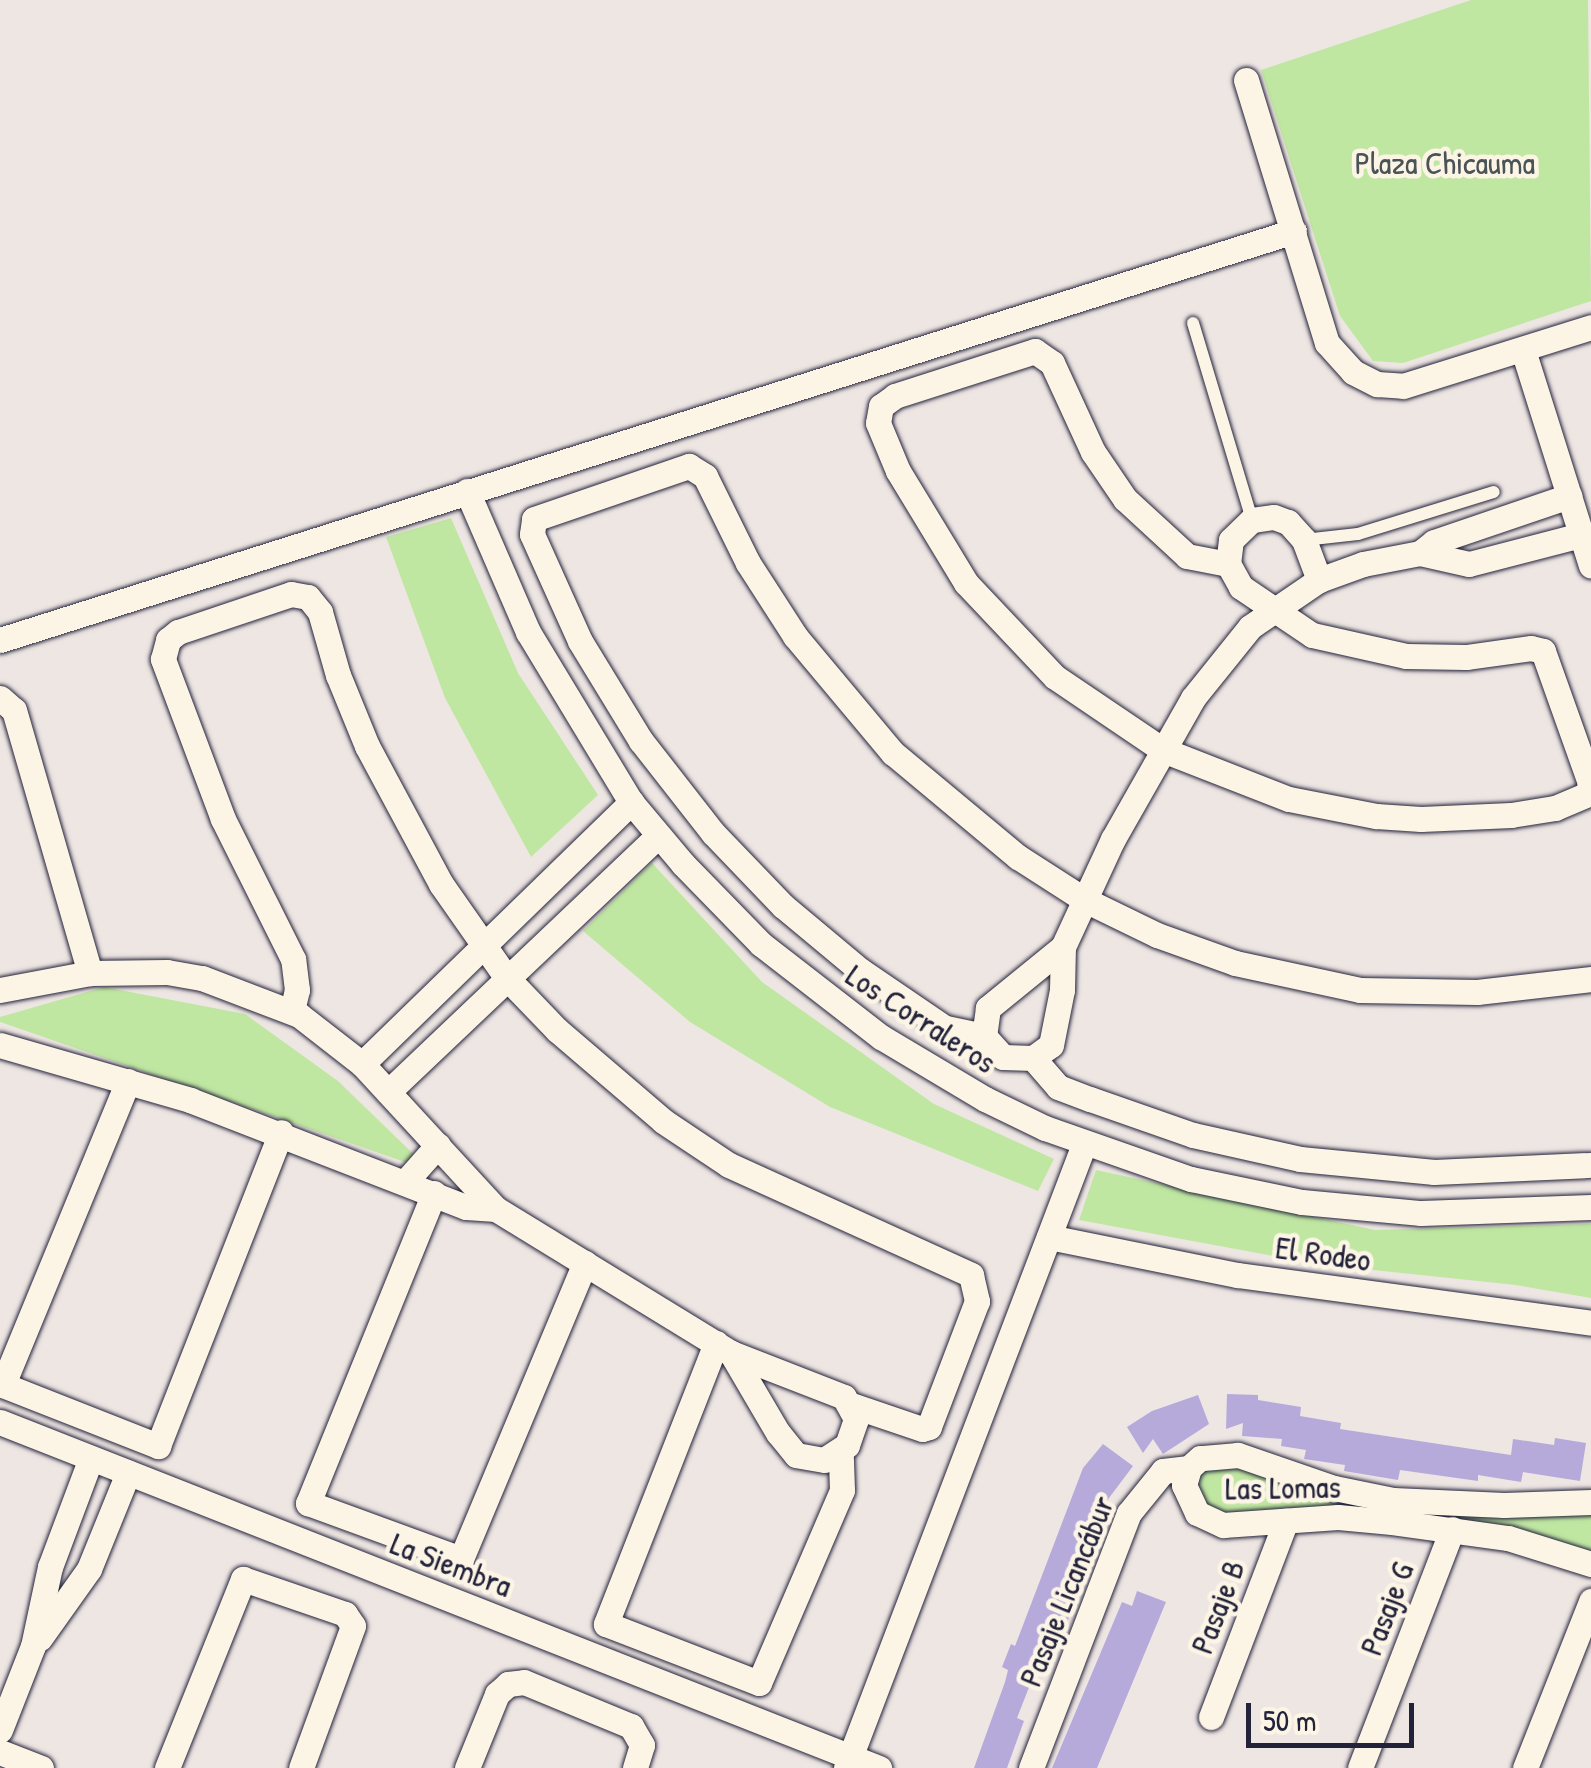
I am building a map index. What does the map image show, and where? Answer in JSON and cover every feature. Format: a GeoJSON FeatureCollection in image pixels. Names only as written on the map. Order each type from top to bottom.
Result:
{"type":"FeatureCollection","features":[{"type":"Feature","properties":{"kind":"street"},"geometry":{"type":"LineString","coordinates":[[1246,80],[1327,343],[1342,364],[1364,379],[1403,386],[1591,327]]}},
{"type":"Feature","properties":{"kind":"street"},"geometry":{"type":"LineString","coordinates":[[0,640],[1294,232]]}},
{"type":"Feature","properties":{"kind":"street"},"geometry":{"type":"LineString","coordinates":[[1522,350],[1591,566]]}},
{"type":"Feature","properties":{"kind":"street"},"geometry":{"type":"LineString","coordinates":[[1228,564],[1187,556],[1125,499],[1093,452],[1052,363],[1035,351],[895,396],[880,406],[878,422],[898,471],[966,582],[1055,677],[1164,750],[1260,790],[1376,816],[1436,819],[1511,815],[1555,808],[1588,794],[1590,783],[1550,661],[1542,651],[1531,648],[1436,657],[1376,652],[1312,635],[1241,587],[1228,564],[1231,540],[1252,520],[1274,516],[1288,522],[1304,540],[1319,580]]}},
{"type":"Feature","properties":{"kind":"street"},"geometry":{"type":"LineString","coordinates":[[1568,496],[1434,542],[1420,552],[1362,564],[1319,580],[1270,609],[1193,698],[1164,750],[1085,900],[1063,947],[1062,990],[1051,1046],[1033,1058],[1003,1057],[984,1036],[945,1028],[861,971],[783,906],[713,834],[641,741],[599,674],[532,534],[534,520],[690,466],[704,476],[771,600],[856,713],[974,825],[1085,900],[1196,950],[1275,974],[1360,990],[1477,992],[1591,979]]}},
{"type":"Feature","properties":{"kind":"street","name":"Los Corraleros"},"geometry":{"type":"LineString","coordinates":[[467,491],[528,632],[631,802],[658,836],[761,944],[848,1014],[985,1099],[1084,1144],[1191,1178],[1322,1204],[1481,1214],[1591,1207]]}},
{"type":"Feature","properties":{"kind":"street"},"geometry":{"type":"LineString","coordinates":[[1420,552],[1470,564],[1581,535]]}},
{"type":"Feature","properties":{"kind":"street"},"geometry":{"type":"LineString","coordinates":[[0,990],[90,973],[168,972],[202,978],[292,1011],[362,1064],[496,1209],[724,1348],[821,1384],[851,1406],[915,1428],[929,1427],[977,1301],[970,1275],[728,1165],[608,1077],[506,977],[441,884],[375,762],[338,674],[315,604],[291,594],[178,632],[164,646],[164,666],[222,819],[292,959],[297,990],[292,1011]]}},
{"type":"Feature","properties":{"kind":"street"},"geometry":{"type":"LineString","coordinates":[[0,698],[14,710],[90,973]]}},
{"type":"Feature","properties":{"kind":"street"},"geometry":{"type":"LineString","coordinates":[[362,1064],[631,802]]}},
{"type":"Feature","properties":{"kind":"street"},"geometry":{"type":"LineString","coordinates":[[388,1092],[658,836]]}},
{"type":"Feature","properties":{"kind":"street"},"geometry":{"type":"LineString","coordinates":[[984,1036],[988,1008],[1063,947]]}},
{"type":"Feature","properties":{"kind":"street"},"geometry":{"type":"LineString","coordinates":[[0,1045],[128,1081],[281,1132],[466,1206],[496,1209]]}},
{"type":"Feature","properties":{"kind":"street"},"geometry":{"type":"LineString","coordinates":[[1033,1058],[1058,1086],[1090,1100],[1193,1135],[1300,1159],[1434,1172],[1591,1165]]}},
{"type":"Feature","properties":{"kind":"street"},"geometry":{"type":"LineString","coordinates":[[128,1081],[3,1386],[158,1446],[281,1132]]}},
{"type":"Feature","properties":{"kind":"street"},"geometry":{"type":"LineString","coordinates":[[848,1762],[1084,1144]]}},
{"type":"Feature","properties":{"kind":"street"},"geometry":{"type":"LineString","coordinates":[[406,1181],[438,1145]]}},
{"type":"Feature","properties":{"kind":"street"},"geometry":{"type":"LineString","coordinates":[[434,1192],[308,1502],[461,1559],[585,1264]]}},
{"type":"Feature","properties":{"kind":"street","name":"El Rodeo"},"geometry":{"type":"LineString","coordinates":[[1049,1237],[1238,1275],[1591,1323]]}},
{"type":"Feature","properties":{"kind":"street"},"geometry":{"type":"LineString","coordinates":[[724,1348],[606,1624],[760,1683],[842,1490],[841,1452],[854,1430],[851,1406]]}},
{"type":"Feature","properties":{"kind":"street"},"geometry":{"type":"LineString","coordinates":[[724,1348],[796,1455],[814,1461],[841,1452]]}},
{"type":"Feature","properties":{"kind":"street","name":"La Siembra"},"geometry":{"type":"LineString","coordinates":[[0,1422],[848,1762],[879,1768]]}},
{"type":"Feature","properties":{"kind":"street","name":"Las Lomas"},"geometry":{"type":"LineString","coordinates":[[1591,1502],[1393,1511],[1223,1526],[1206,1520],[1186,1495],[1190,1468],[1207,1456],[1238,1456],[1393,1511],[1452,1529],[1508,1538],[1591,1564]]}},
{"type":"Feature","properties":{"kind":"street"},"geometry":{"type":"LineString","coordinates":[[0,1730],[34,1646],[50,1567],[91,1458]]}},
{"type":"Feature","properties":{"kind":"street","name":"Pasaje Licancábur"},"geometry":{"type":"LineString","coordinates":[[1031,1768],[1129,1513],[1163,1471],[1190,1468]]}},
{"type":"Feature","properties":{"kind":"street"},"geometry":{"type":"LineString","coordinates":[[34,1646],[89,1569],[128,1473]]}},
{"type":"Feature","properties":{"kind":"street","name":"Pasaje B"},"geometry":{"type":"LineString","coordinates":[[1211,1717],[1286,1521]]}},
{"type":"Feature","properties":{"kind":"street","name":"Pasaje G"},"geometry":{"type":"LineString","coordinates":[[1360,1768],[1452,1529]]}},
{"type":"Feature","properties":{"kind":"street"},"geometry":{"type":"LineString","coordinates":[[166,1768],[242,1579],[345,1614],[352,1626],[300,1768]]}},
{"type":"Feature","properties":{"kind":"street"},"geometry":{"type":"LineString","coordinates":[[1525,1768],[1591,1601]]}},
{"type":"Feature","properties":{"kind":"street"},"geometry":{"type":"LineString","coordinates":[[467,1768],[497,1694],[508,1684],[524,1682],[631,1726],[641,1738],[635,1768]]}},
{"type":"Feature","properties":{"kind":"street"},"geometry":{"type":"LineString","coordinates":[[0,1752],[41,1768]]}},
{"type":"Feature","properties":{"kind":"lane"},"geometry":{"type":"LineString","coordinates":[[1193,323],[1252,520]]}},
{"type":"Feature","properties":{"kind":"lane"},"geometry":{"type":"LineString","coordinates":[[1304,540],[1358,534],[1494,492]]}},
{"type":"Feature","properties":{"kind":"green space","name":"Plaza Chicauma"},"geometry":{"type":"Polygon","coordinates":[[[1471,0],[1588,0],[1591,301],[1403,363],[1373,361],[1340,316],[1261,70],[1471,0]]]}},
{"type":"Feature","properties":{"kind":"green space"},"geometry":{"type":"Polygon","coordinates":[[[451,518],[518,673],[598,795],[531,857],[445,698],[386,537],[451,518]]]}},
{"type":"Feature","properties":{"kind":"green space"},"geometry":{"type":"Polygon","coordinates":[[[652,863],[762,982],[934,1104],[1054,1159],[1038,1191],[830,1107],[690,1022],[583,931],[652,863]]]}},
{"type":"Feature","properties":{"kind":"green space"},"geometry":{"type":"Polygon","coordinates":[[[104,987],[245,1014],[338,1081],[431,1171],[0,1022],[0,1017],[104,987]]]}},
{"type":"Feature","properties":{"kind":"green space"},"geometry":{"type":"Polygon","coordinates":[[[1096,1170],[1375,1230],[1591,1224],[1591,1298],[1516,1285],[1316,1264],[1079,1220],[1096,1170]]]}},
{"type":"Feature","properties":{"kind":"green space"},"geometry":{"type":"Polygon","coordinates":[[[1237,1460],[1333,1493],[1591,1507],[1591,1558],[1509,1532],[1233,1519],[1194,1502],[1194,1471],[1237,1460]]]}},
{"type":"Feature","properties":{"kind":"building"},"geometry":{"type":"Polygon","coordinates":[[[1227,1394],[1258,1395],[1258,1400],[1301,1407],[1300,1416],[1341,1423],[1340,1429],[1511,1455],[1513,1439],[1554,1445],[1555,1438],[1586,1443],[1580,1481],[1523,1472],[1521,1482],[1478,1475],[1478,1481],[1400,1470],[1398,1480],[1344,1471],[1345,1465],[1304,1459],[1306,1450],[1281,1446],[1282,1439],[1242,1436],[1243,1423],[1226,1429],[1227,1394]]]}},
{"type":"Feature","properties":{"kind":"building"},"geometry":{"type":"Polygon","coordinates":[[[1198,1395],[1209,1424],[1163,1454],[1153,1439],[1143,1453],[1127,1427],[1152,1411],[1198,1395]]]}},
{"type":"Feature","properties":{"kind":"building"},"geometry":{"type":"Polygon","coordinates":[[[1103,1444],[1133,1466],[1106,1502],[1112,1504],[1063,1633],[1054,1629],[1046,1644],[1017,1718],[1024,1721],[1007,1768],[974,1768],[1005,1682],[1008,1670],[1002,1667],[1011,1644],[1015,1646],[1083,1468],[1103,1444]]]}},
{"type":"Feature","properties":{"kind":"building"},"geometry":{"type":"Polygon","coordinates":[[[1137,1591],[1166,1602],[1097,1768],[1052,1768],[1122,1602],[1132,1606],[1137,1591]]]}}]}
